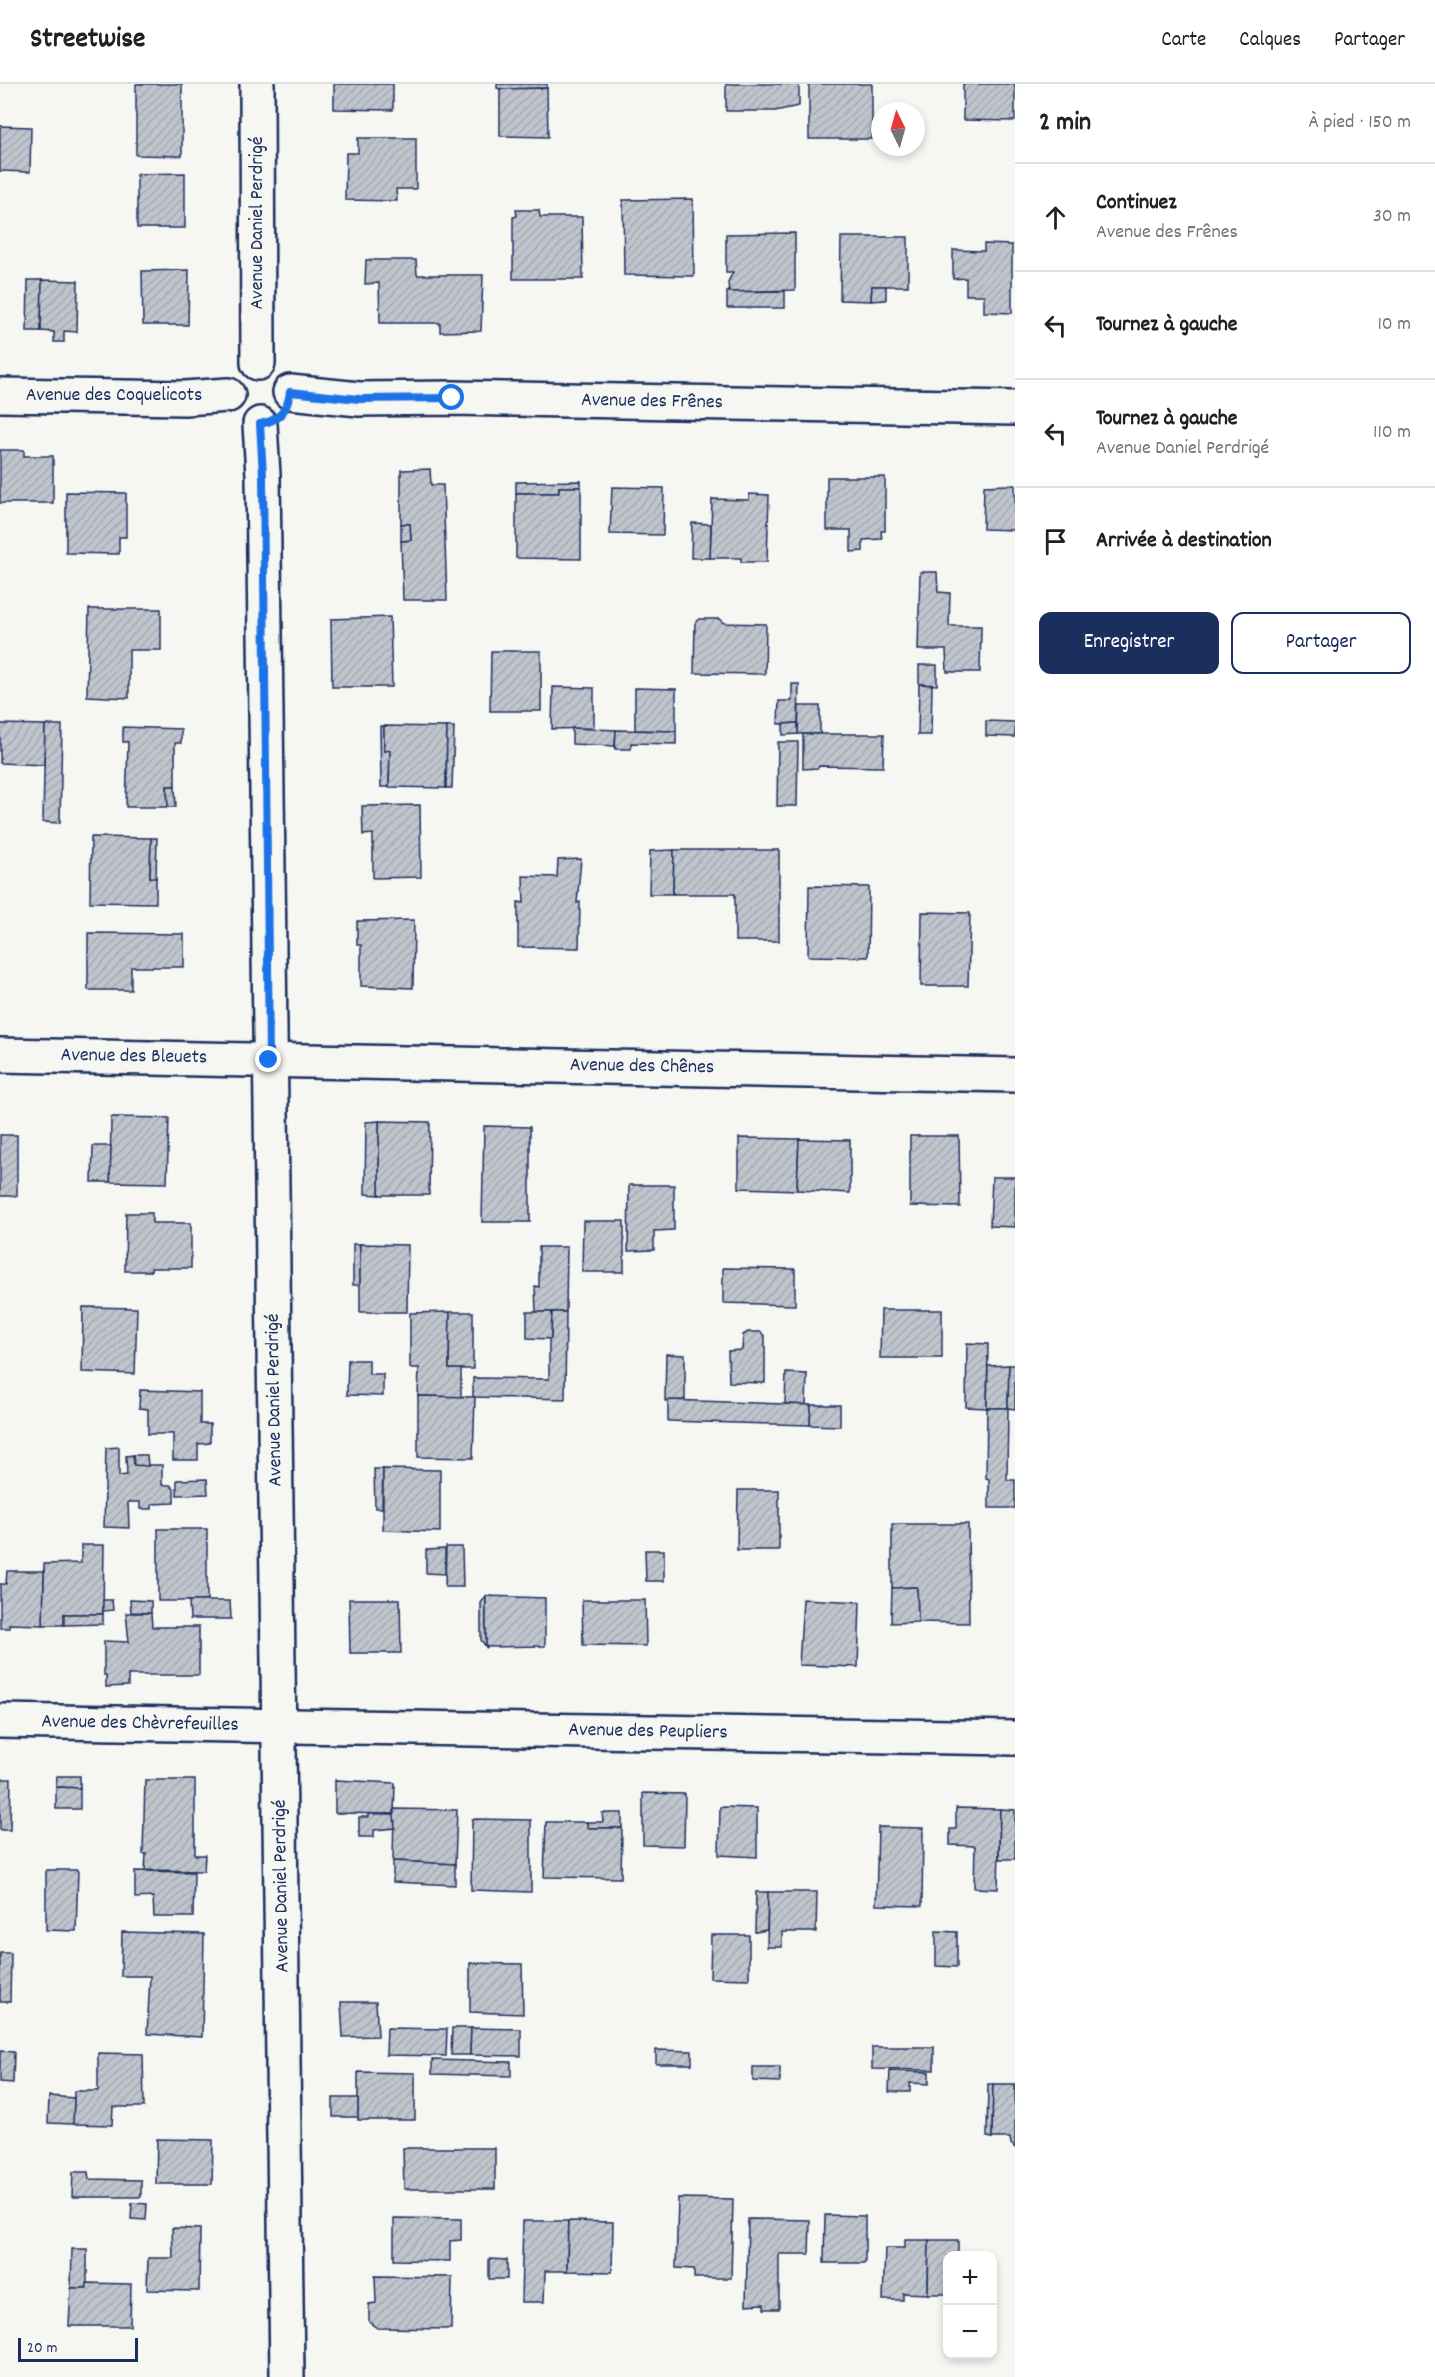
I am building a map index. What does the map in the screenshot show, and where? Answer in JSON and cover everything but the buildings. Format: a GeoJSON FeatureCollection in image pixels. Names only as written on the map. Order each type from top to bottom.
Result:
{"type":"FeatureCollection","features":[{"type":"Feature","properties":{"kind":"street","name":"Avenue Daniel Perdrigé"},"geometry":{"type":"LineString","coordinates":[[257,84],[258,363]]}},
{"type":"Feature","properties":{"kind":"street"},"geometry":{"type":"LineString","coordinates":[[258,363],[276,368],[283,374],[290,392],[289,401],[278,418],[270,423],[260,424],[250,423],[235,413],[228,394],[229,385],[240,369],[249,364],[258,363]]}},
{"type":"Feature","properties":{"kind":"street","name":"Avenue des Frênes"},"geometry":{"type":"LineString","coordinates":[[290,392],[359,399],[452,398],[1015,408]]}},
{"type":"Feature","properties":{"kind":"street","name":"Avenue des Coquelicots"},"geometry":{"type":"LineString","coordinates":[[0,395],[185,398],[228,394]]}},
{"type":"Feature","properties":{"kind":"street","name":"Avenue Daniel Perdrigé"},"geometry":{"type":"LineString","coordinates":[[260,424],[263,475],[269,1060],[281,1727],[287,2377]]}},
{"type":"Feature","properties":{"kind":"street","name":"Avenue des Bleuets"},"geometry":{"type":"LineString","coordinates":[[0,1055],[269,1060]]}},
{"type":"Feature","properties":{"kind":"street","name":"Avenue des Chênes"},"geometry":{"type":"LineString","coordinates":[[269,1060],[1015,1075]]}},
{"type":"Feature","properties":{"kind":"street","name":"Avenue des Chèvrefeuilles"},"geometry":{"type":"LineString","coordinates":[[0,1721],[281,1727]]}},
{"type":"Feature","properties":{"kind":"street","name":"Avenue des Peupliers"},"geometry":{"type":"LineString","coordinates":[[281,1727],[1015,1738]]}},
{"type":"Feature","properties":{"kind":"route"},"geometry":{"type":"LineString","coordinates":[[269,1060],[263,475],[260,424],[270,423],[285,411],[290,392],[359,399],[452,398]]}}]}
